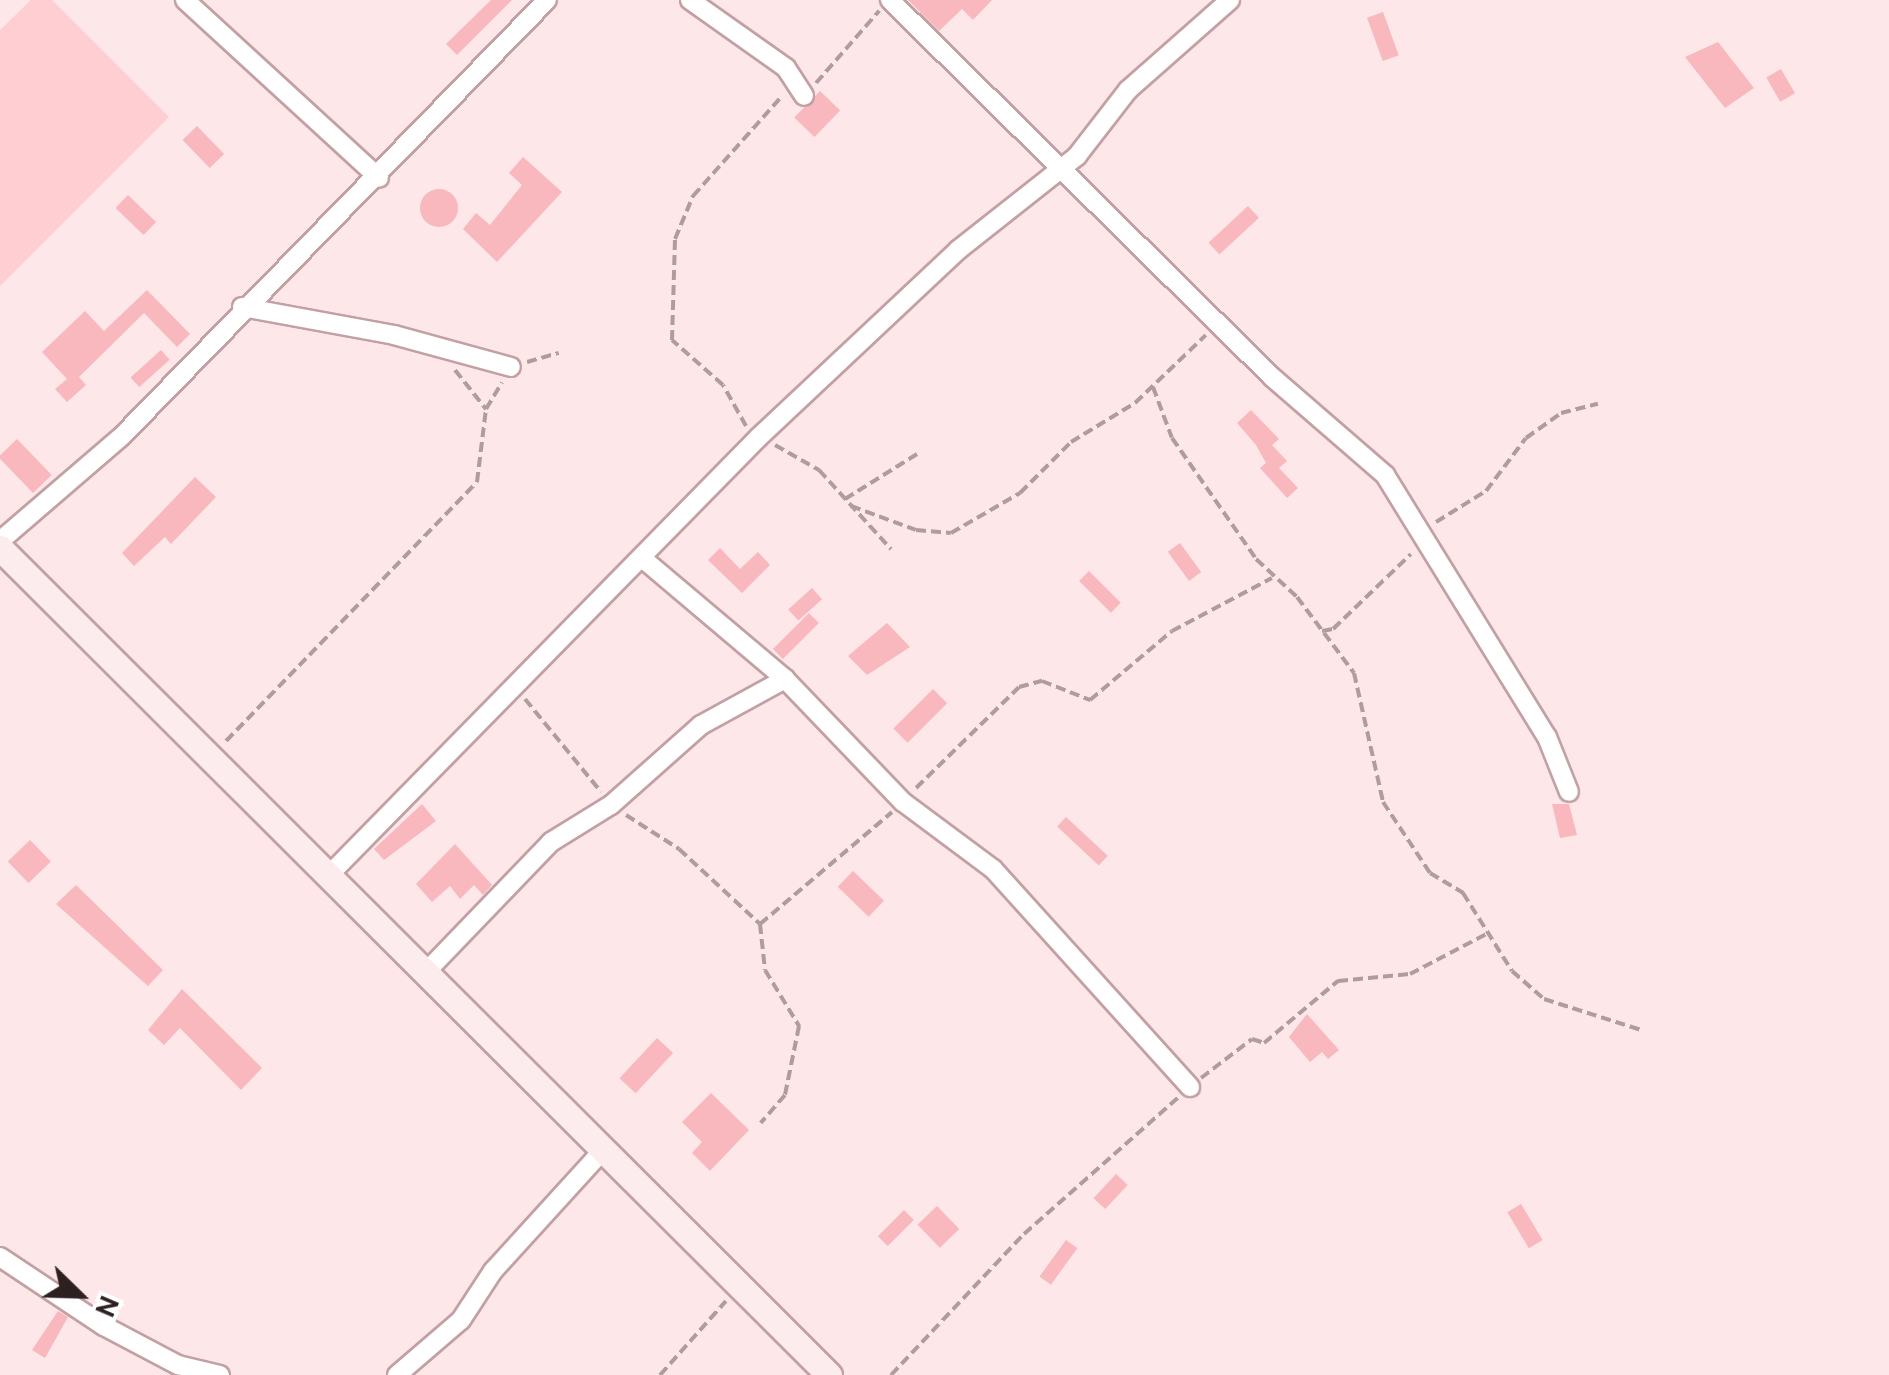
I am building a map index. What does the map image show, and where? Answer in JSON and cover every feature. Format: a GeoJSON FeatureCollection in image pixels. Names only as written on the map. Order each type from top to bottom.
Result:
{"type":"FeatureCollection","features":[{"type":"Feature","properties":{"kind":"street"},"geometry":{"type":"LineString","coordinates":[[186,0],[379,178]]}},
{"type":"Feature","properties":{"kind":"street"},"geometry":{"type":"LineString","coordinates":[[0,541],[120,437],[242,307],[379,178],[546,0]]}},
{"type":"Feature","properties":{"kind":"street"},"geometry":{"type":"LineString","coordinates":[[690,0],[786,68],[804,96]]}},
{"type":"Feature","properties":{"kind":"street"},"geometry":{"type":"LineString","coordinates":[[889,0],[1385,475],[1547,738],[1568,792]]}},
{"type":"Feature","properties":{"kind":"street"},"geometry":{"type":"LineString","coordinates":[[328,876],[512,684],[760,437],[958,250],[1115,116],[1128,90],[1230,0]]}},
{"type":"Feature","properties":{"kind":"street"},"geometry":{"type":"LineString","coordinates":[[242,307],[394,335],[442,353],[511,367]]}},
{"type":"Feature","properties":{"kind":"street"},"geometry":{"type":"LineString","coordinates":[[0,548],[829,1375]]}},
{"type":"Feature","properties":{"kind":"street"},"geometry":{"type":"LineString","coordinates":[[642,558],[785,679],[902,802],[992,869],[1190,1087]]}},
{"type":"Feature","properties":{"kind":"street"},"geometry":{"type":"LineString","coordinates":[[425,972],[551,842],[611,805],[700,725],[785,679]]}},
{"type":"Feature","properties":{"kind":"street"},"geometry":{"type":"LineString","coordinates":[[398,1375],[461,1320],[493,1271],[603,1150]]}},
{"type":"Feature","properties":{"kind":"street"},"geometry":{"type":"LineString","coordinates":[[0,1257],[119,1334],[178,1365],[220,1375]]}},
{"type":"Feature","properties":{"kind":"path"},"geometry":{"type":"LineString","coordinates":[[889,0],[804,96],[775,96],[693,196],[675,239],[672,340],[723,386],[750,438],[760,437],[819,470],[892,549]]}},
{"type":"Feature","properties":{"kind":"path"},"geometry":{"type":"LineString","coordinates":[[849,506],[916,530],[950,532],[1020,492],[1071,442],[1153,387],[1217,318]]}},
{"type":"Feature","properties":{"kind":"path"},"geometry":{"type":"LineString","coordinates":[[442,353],[486,410]]}},
{"type":"Feature","properties":{"kind":"path"},"geometry":{"type":"LineString","coordinates":[[208,759],[477,482],[486,410],[511,367],[560,353]]}},
{"type":"Feature","properties":{"kind":"path"},"geometry":{"type":"LineString","coordinates":[[1153,387],[1172,438],[1273,578],[1354,673],[1383,802],[1430,873],[1463,893],[1512,972],[1544,999],[1641,1030]]}},
{"type":"Feature","properties":{"kind":"path"},"geometry":{"type":"LineString","coordinates":[[1322,631],[1405,563],[1420,533],[1486,491],[1526,438],[1562,413],[1598,404]]}},
{"type":"Feature","properties":{"kind":"path"},"geometry":{"type":"LineString","coordinates":[[845,499],[917,454]]}},
{"type":"Feature","properties":{"kind":"path"},"geometry":{"type":"LineString","coordinates":[[760,924],[810,877],[838,866],[1019,687],[1042,682],[1090,700],[1172,631],[1273,578]]}},
{"type":"Feature","properties":{"kind":"path"},"geometry":{"type":"LineString","coordinates":[[512,684],[611,805],[679,849],[760,924],[765,970],[800,1026],[785,1095],[761,1123]]}},
{"type":"Feature","properties":{"kind":"path"},"geometry":{"type":"LineString","coordinates":[[892,1375],[1024,1234],[1190,1087],[1252,1039],[1264,1043],[1338,981],[1410,974],[1490,932]]}},
{"type":"Feature","properties":{"kind":"path"},"geometry":{"type":"LineString","coordinates":[[660,1375],[739,1286]]}},
{"type":"Feature","properties":{"kind":"shaded area"},"geometry":{"type":"Polygon","coordinates":[[[31,0],[52,0],[169,117],[0,286],[0,30],[31,0]]]}},
{"type":"Feature","properties":{"kind":"building"},"geometry":{"type":"Polygon","coordinates":[[[491,0],[512,0],[457,55],[446,44],[491,0]]]}},
{"type":"Feature","properties":{"kind":"building"},"geometry":{"type":"Polygon","coordinates":[[[908,0],[992,0],[973,20],[962,9],[939,31],[908,0]]]}},
{"type":"Feature","properties":{"kind":"building"},"geometry":{"type":"Polygon","coordinates":[[[1383,12],[1399,55],[1383,61],[1367,18],[1383,12]]]}},
{"type":"Feature","properties":{"kind":"building"},"geometry":{"type":"Polygon","coordinates":[[[1718,42],[1754,88],[1725,108],[1685,57],[1718,42]]]}},
{"type":"Feature","properties":{"kind":"building"},"geometry":{"type":"Polygon","coordinates":[[[1781,69],[1795,93],[1780,102],[1766,78],[1781,69]]]}},
{"type":"Feature","properties":{"kind":"building"},"geometry":{"type":"Polygon","coordinates":[[[820,91],[840,110],[814,137],[794,118],[820,91]]]}},
{"type":"Feature","properties":{"kind":"building"},"geometry":{"type":"Polygon","coordinates":[[[197,126],[224,154],[210,168],[183,140],[197,126]]]}},
{"type":"Feature","properties":{"kind":"building"},"geometry":{"type":"Polygon","coordinates":[[[523,157],[562,192],[497,262],[463,229],[476,213],[490,225],[522,185],[509,173],[523,157]]]}},
{"type":"Feature","properties":{"kind":"building"},"geometry":{"type":"Polygon","coordinates":[[[439,189],[452,195],[458,208],[452,221],[439,227],[426,221],[420,208],[426,195],[439,189]]]}},
{"type":"Feature","properties":{"kind":"building"},"geometry":{"type":"Polygon","coordinates":[[[128,195],[156,222],[144,235],[115,208],[128,195]]]}},
{"type":"Feature","properties":{"kind":"building"},"geometry":{"type":"Polygon","coordinates":[[[1248,206],[1259,218],[1219,255],[1209,243],[1248,206]]]}},
{"type":"Feature","properties":{"kind":"building"},"geometry":{"type":"Polygon","coordinates":[[[147,290],[190,334],[177,347],[144,313],[79,377],[86,385],[67,402],[55,389],[67,379],[42,352],[85,311],[104,331],[147,290]]]}},
{"type":"Feature","properties":{"kind":"building"},"geometry":{"type":"Polygon","coordinates":[[[161,350],[170,360],[139,387],[131,377],[161,350]]]}},
{"type":"Feature","properties":{"kind":"building"},"geometry":{"type":"Polygon","coordinates":[[[1251,410],[1279,439],[1272,445],[1287,461],[1279,468],[1298,488],[1287,498],[1260,468],[1266,463],[1237,423],[1251,410]]]}},
{"type":"Feature","properties":{"kind":"building"},"geometry":{"type":"Polygon","coordinates":[[[17,439],[52,475],[33,493],[0,459],[17,439]]]}},
{"type":"Feature","properties":{"kind":"building"},"geometry":{"type":"Polygon","coordinates":[[[195,477],[216,497],[171,544],[165,537],[134,566],[122,553],[195,477]]]}},
{"type":"Feature","properties":{"kind":"building"},"geometry":{"type":"Polygon","coordinates":[[[1180,543],[1201,572],[1189,581],[1168,552],[1180,543]]]}},
{"type":"Feature","properties":{"kind":"building"},"geometry":{"type":"Polygon","coordinates":[[[720,548],[740,569],[758,552],[770,565],[742,593],[708,560],[720,548]]]}},
{"type":"Feature","properties":{"kind":"building"},"geometry":{"type":"Polygon","coordinates":[[[1089,571],[1121,603],[1111,613],[1079,581],[1089,571]]]}},
{"type":"Feature","properties":{"kind":"building"},"geometry":{"type":"Polygon","coordinates":[[[812,588],[822,599],[798,621],[788,609],[812,588]]]}},
{"type":"Feature","properties":{"kind":"building"},"geometry":{"type":"Polygon","coordinates":[[[809,613],[819,623],[783,659],[773,649],[809,613]]]}},
{"type":"Feature","properties":{"kind":"building"},"geometry":{"type":"Polygon","coordinates":[[[887,623],[910,647],[867,675],[848,656],[887,623]]]}},
{"type":"Feature","properties":{"kind":"building"},"geometry":{"type":"Polygon","coordinates":[[[933,689],[947,703],[908,743],[893,729],[933,689]]]}},
{"type":"Feature","properties":{"kind":"building"},"geometry":{"type":"Polygon","coordinates":[[[422,804],[436,821],[384,860],[374,849],[422,804]]]}},
{"type":"Feature","properties":{"kind":"building"},"geometry":{"type":"Polygon","coordinates":[[[1552,804],[1569,804],[1577,835],[1560,838],[1552,804]]]}},
{"type":"Feature","properties":{"kind":"building"},"geometry":{"type":"Polygon","coordinates":[[[1066,817],[1108,856],[1099,865],[1057,827],[1066,817]]]}},
{"type":"Feature","properties":{"kind":"building"},"geometry":{"type":"Polygon","coordinates":[[[30,840],[51,862],[29,883],[8,862],[30,840]]]}},
{"type":"Feature","properties":{"kind":"building"},"geometry":{"type":"Polygon","coordinates":[[[455,844],[492,885],[483,895],[474,885],[460,899],[450,886],[432,902],[416,884],[455,844]]]}},
{"type":"Feature","properties":{"kind":"building"},"geometry":{"type":"Polygon","coordinates":[[[853,871],[884,901],[869,917],[838,887],[853,871]]]}},
{"type":"Feature","properties":{"kind":"building"},"geometry":{"type":"Polygon","coordinates":[[[76,885],[163,970],[148,986],[56,904],[76,885]]]}},
{"type":"Feature","properties":{"kind":"building"},"geometry":{"type":"Polygon","coordinates":[[[182,989],[262,1068],[241,1090],[180,1028],[164,1045],[148,1030],[182,989]]]}},
{"type":"Feature","properties":{"kind":"building"},"geometry":{"type":"Polygon","coordinates":[[[1307,1014],[1339,1050],[1328,1059],[1322,1052],[1310,1062],[1289,1037],[1307,1014]]]}},
{"type":"Feature","properties":{"kind":"building"},"geometry":{"type":"Polygon","coordinates":[[[657,1038],[673,1053],[636,1093],[619,1078],[657,1038]]]}},
{"type":"Feature","properties":{"kind":"building"},"geometry":{"type":"Polygon","coordinates":[[[711,1093],[749,1130],[710,1171],[692,1153],[702,1142],[682,1122],[711,1093]]]}},
{"type":"Feature","properties":{"kind":"building"},"geometry":{"type":"Polygon","coordinates":[[[1116,1174],[1128,1185],[1105,1209],[1093,1198],[1116,1174]]]}},
{"type":"Feature","properties":{"kind":"building"},"geometry":{"type":"Polygon","coordinates":[[[1521,1204],[1543,1240],[1529,1248],[1507,1212],[1521,1204]]]}},
{"type":"Feature","properties":{"kind":"building"},"geometry":{"type":"Polygon","coordinates":[[[937,1206],[959,1229],[940,1248],[918,1225],[937,1206]]]}},
{"type":"Feature","properties":{"kind":"building"},"geometry":{"type":"Polygon","coordinates":[[[904,1210],[914,1220],[888,1246],[878,1236],[904,1210]]]}},
{"type":"Feature","properties":{"kind":"building"},"geometry":{"type":"Polygon","coordinates":[[[1066,1240],[1077,1248],[1051,1285],[1040,1276],[1066,1240]]]}},
{"type":"Feature","properties":{"kind":"building"},"geometry":{"type":"Polygon","coordinates":[[[58,1311],[68,1317],[45,1358],[32,1350],[58,1311]]]}}]}
